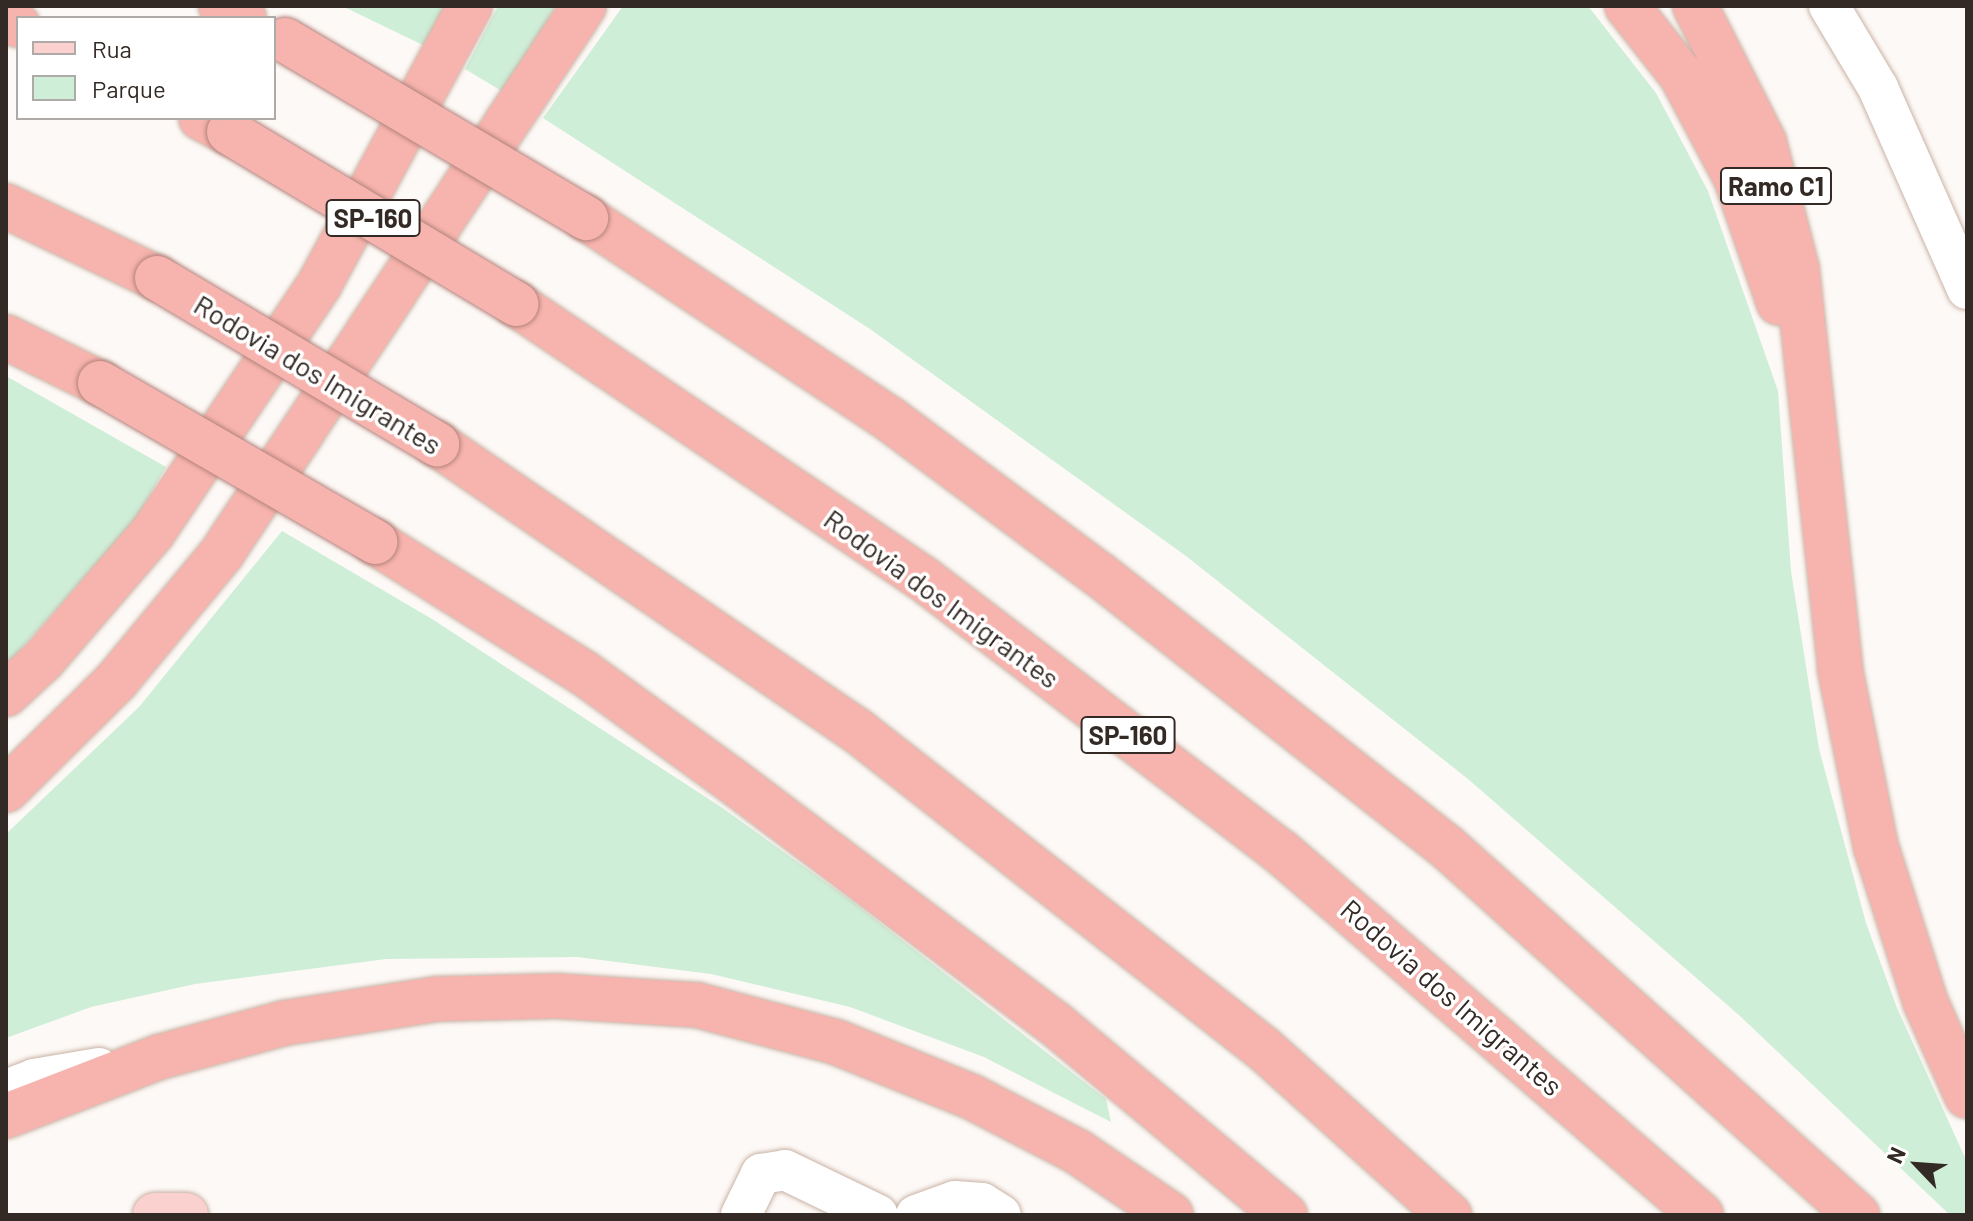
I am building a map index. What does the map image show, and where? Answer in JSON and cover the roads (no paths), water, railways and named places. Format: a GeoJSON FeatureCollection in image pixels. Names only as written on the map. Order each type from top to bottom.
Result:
{"type":"FeatureCollection","features":[{"type":"Feature","properties":{"kind":"highway"},"geometry":{"type":"LineString","coordinates":[[221,6],[240,16]]}},
{"type":"Feature","properties":{"kind":"highway"},"geometry":{"type":"LineString","coordinates":[[6,694],[43,660],[153,532],[319,285],[470,6]]}},
{"type":"Feature","properties":{"kind":"highway"},"geometry":{"type":"LineString","coordinates":[[6,790],[117,680],[222,553],[584,6]]}},
{"type":"Feature","properties":{"kind":"highway"},"geometry":{"type":"LineString","coordinates":[[1627,6],[1682,76],[1736,178],[1806,380],[1840,669],[1876,847],[1925,1001],[1967,1096]]}},
{"type":"Feature","properties":{"kind":"highway","name":"Ramo C1"},"geometry":{"type":"LineString","coordinates":[[1695,6],[1764,142],[1797,270],[1806,380]]}},
{"type":"Feature","properties":{"kind":"highway"},"geometry":{"type":"LineString","coordinates":[[280,37],[586,218],[891,420],[1100,575],[1448,848],[1857,1215]]}},
{"type":"Feature","properties":{"kind":"highway","name":"Rodovia dos Imigrantes"},"geometry":{"type":"LineString","coordinates":[[215,125],[516,304],[925,580],[1281,852],[1701,1215]]}},
{"type":"Feature","properties":{"kind":"highway","name":"Rodovia dos Imigrantes"},"geometry":{"type":"LineString","coordinates":[[6,206],[157,278],[437,444],[859,732],[1264,1049],[1449,1215]]}},
{"type":"Feature","properties":{"kind":"highway"},"geometry":{"type":"LineString","coordinates":[[6,337],[100,383],[375,542],[584,673],[1053,1022],[1285,1215]]}},
{"type":"Feature","properties":{"kind":"highway"},"geometry":{"type":"LineString","coordinates":[[6,1116],[159,1057],[284,1023],[437,999],[557,996],[697,1005],[836,1042],[972,1097],[1078,1152],[1171,1215]]}},
{"type":"Feature","properties":{"kind":"main road"},"geometry":{"type":"LineString","coordinates":[[155,1215],[186,1215]]}},
{"type":"Feature","properties":{"kind":"street"},"geometry":{"type":"LineString","coordinates":[[1829,6],[1878,88],[1967,289]]}},
{"type":"Feature","properties":{"kind":"street"},"geometry":{"type":"LineString","coordinates":[[6,1090],[34,1079],[159,1057]]}},
{"type":"Feature","properties":{"kind":"street"},"geometry":{"type":"LineString","coordinates":[[741,1215],[752,1185],[770,1170],[822,1184],[878,1215]]}},
{"type":"Feature","properties":{"kind":"street"},"geometry":{"type":"LineString","coordinates":[[916,1215],[955,1201],[982,1203],[1001,1215]]}}]}
